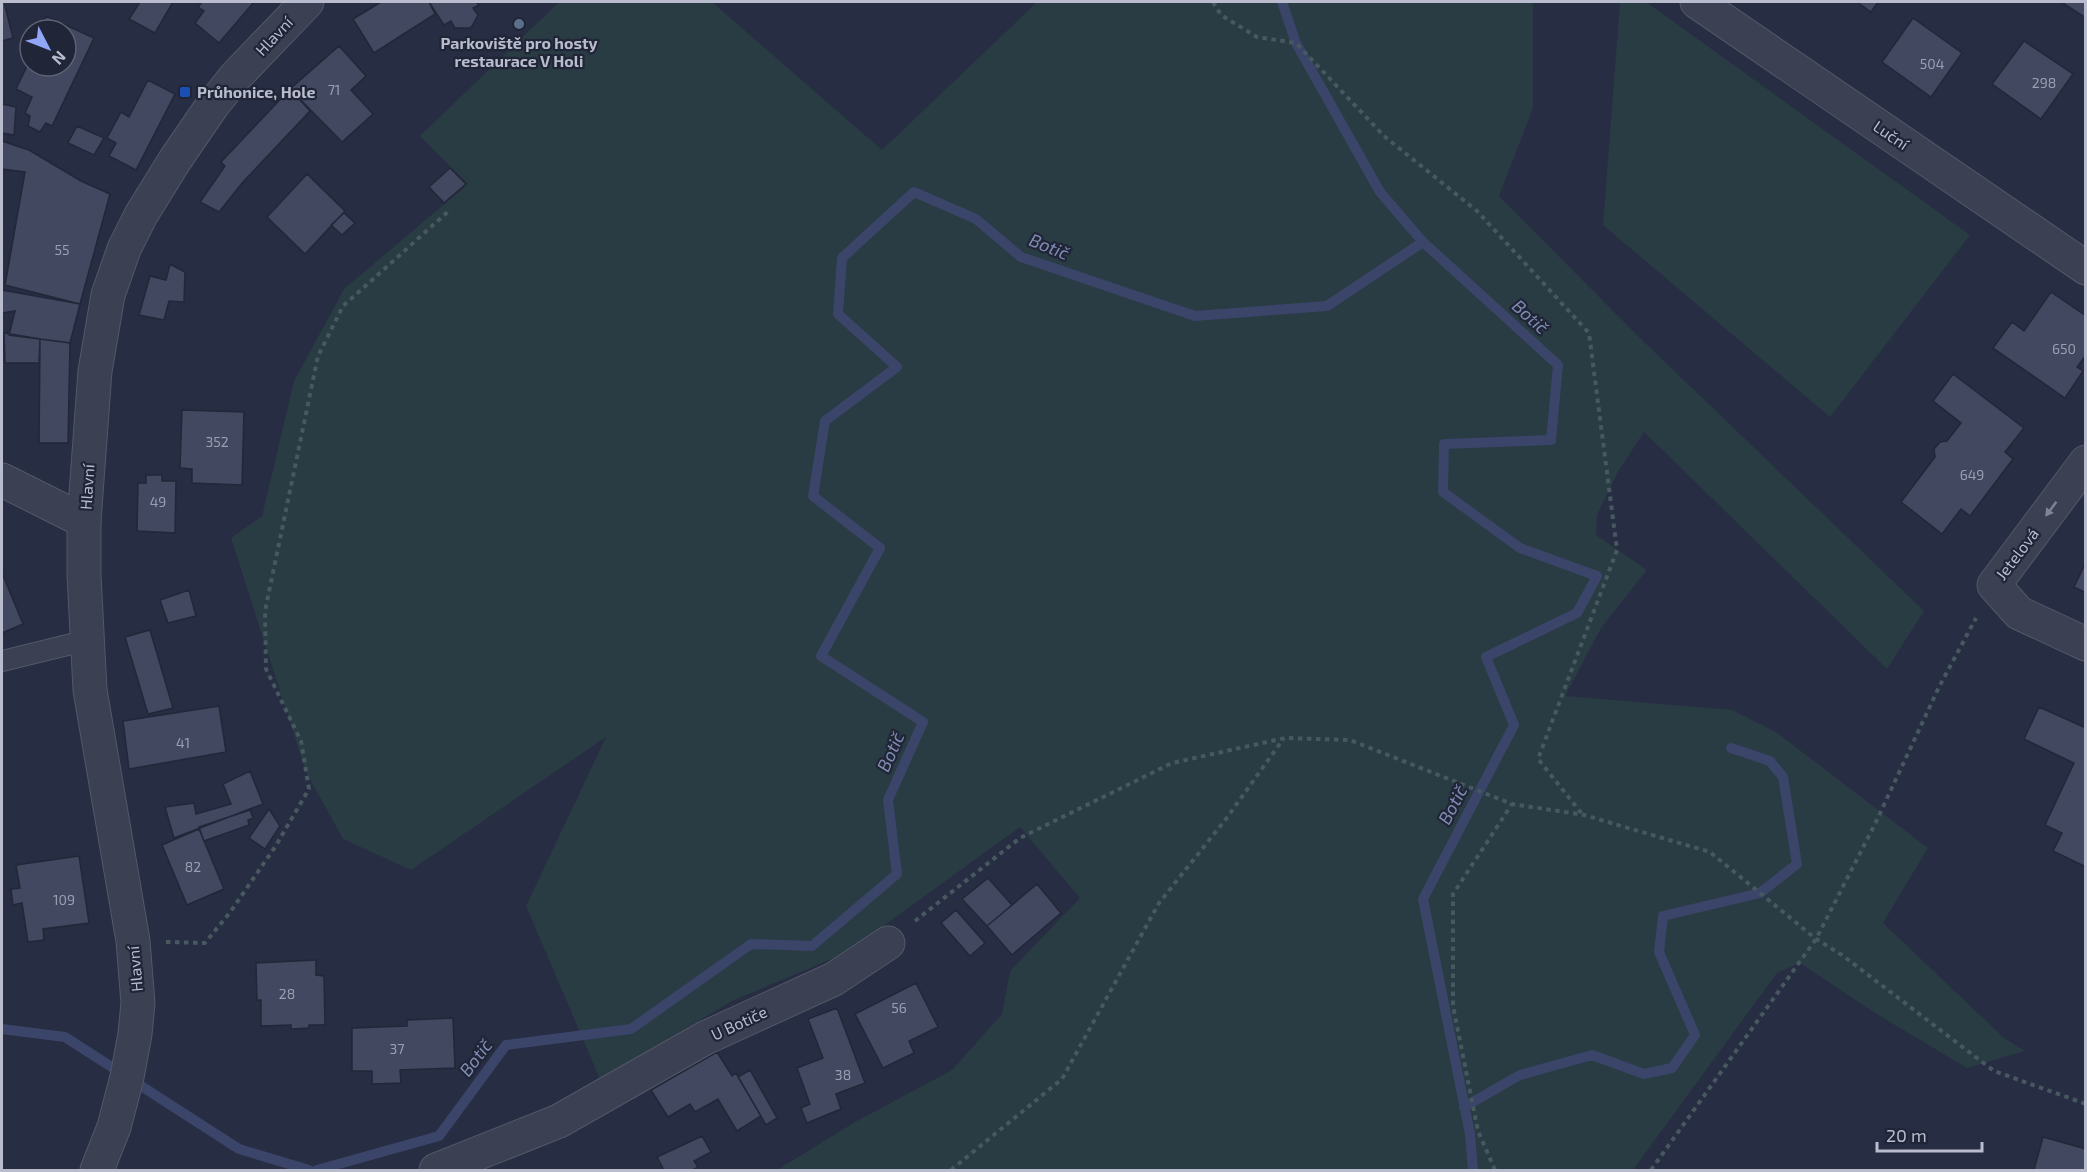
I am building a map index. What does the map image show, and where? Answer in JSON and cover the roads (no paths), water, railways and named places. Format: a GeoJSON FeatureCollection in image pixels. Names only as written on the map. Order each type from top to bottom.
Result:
{"type":"FeatureCollection","features":[{"type":"Feature","properties":{"kind":"street","name":"Hlavní"},"geometry":{"type":"LineString","coordinates":[[97,1170],[114,1127],[127,1077],[138,1003],[133,941],[90,690],[84,575],[84,522],[95,371],[108,295],[124,249],[141,215],[212,106],[235,77],[307,2]]}},
{"type":"Feature","properties":{"kind":"street","name":"Luční"},"geometry":{"type":"LineString","coordinates":[[1697,2],[2085,268]]}},
{"type":"Feature","properties":{"kind":"street","name":"Jetelová"},"geometry":{"type":"LineString","coordinates":[[2085,462],[1994,585],[2019,613],[2085,644]]}},
{"type":"Feature","properties":{"kind":"street"},"geometry":{"type":"LineString","coordinates":[[2,480],[84,522]]}},
{"type":"Feature","properties":{"kind":"street","name":"U Botiče"},"geometry":{"type":"LineString","coordinates":[[436,1170],[558,1120],[705,1038],[834,979],[888,943]]}},
{"type":"Feature","properties":{"kind":"lane"},"geometry":{"type":"LineString","coordinates":[[2,660],[87,640]]}},
{"type":"Feature","properties":{"kind":"waterway"},"geometry":{"type":"LineString","coordinates":[[1282,2],[1296,43],[1380,192],[1423,242]]}},
{"type":"Feature","properties":{"kind":"waterway","name":"Botič"},"geometry":{"type":"LineString","coordinates":[[317,1170],[439,1136],[506,1045],[631,1029],[751,944],[812,946],[897,874],[888,800],[923,722],[821,656],[880,548],[813,496],[825,421],[897,367],[838,314],[842,258],[914,192],[976,219],[1021,257],[1195,316],[1327,306],[1423,242],[1558,365],[1551,440],[1444,444],[1443,492],[1520,548],[1597,576],[1577,613],[1486,657],[1514,725],[1423,899],[1470,1134],[1473,1170]]}},
{"type":"Feature","properties":{"kind":"waterway"},"geometry":{"type":"LineString","coordinates":[[1464,1107],[1520,1075],[1592,1055],[1644,1074],[1672,1068],[1695,1035],[1659,952],[1663,916],[1760,893],[1797,864],[1783,777],[1770,761],[1731,748]]}},
{"type":"Feature","properties":{"kind":"waterway","name":"Botič"},"geometry":{"type":"LineString","coordinates":[[2,1029],[65,1037],[239,1149],[309,1170]]}},
{"type":"Feature","properties":{"kind":"place","name":"Parkoviště pro hosty restaurace V Holi"},"geometry":{"type":"Point","coordinates":[519,24]}},
{"type":"Feature","properties":{"kind":"place","name":"Průhonice, Hole"},"geometry":{"type":"Point","coordinates":[185,92]}}]}
